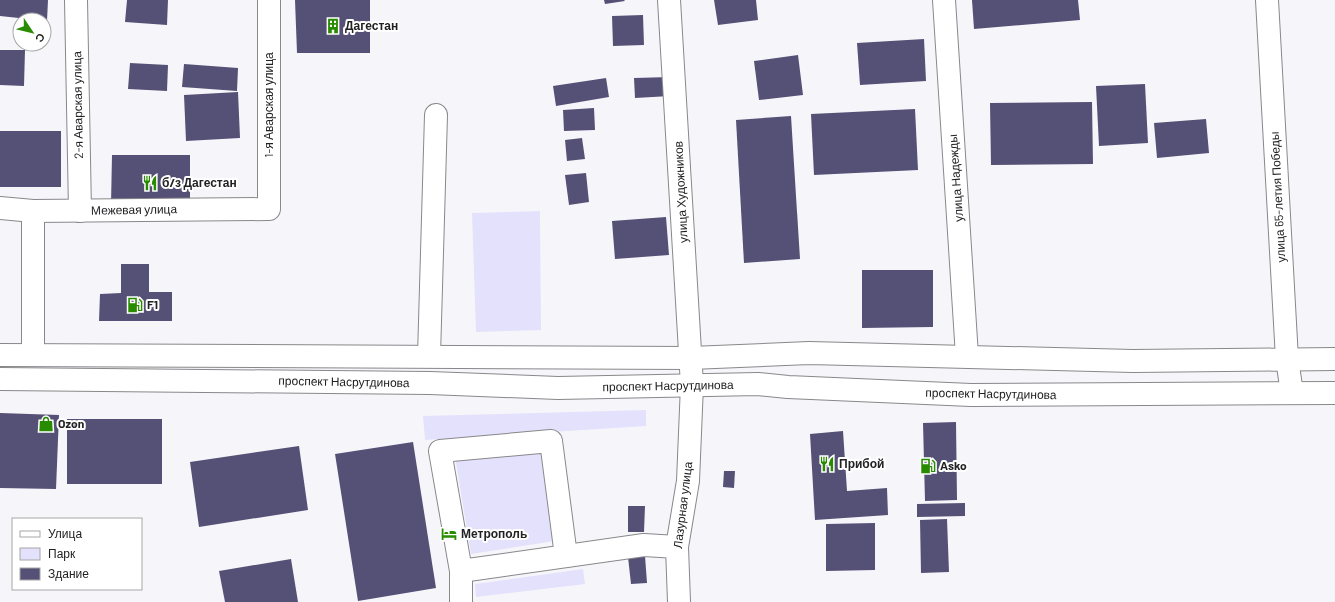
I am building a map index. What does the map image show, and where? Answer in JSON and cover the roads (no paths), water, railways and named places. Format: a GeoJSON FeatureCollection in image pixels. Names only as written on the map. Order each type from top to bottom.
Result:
{"type":"FeatureCollection","features":[{"type":"Feature","properties":{"kind":"main road","name":"2-я Аварская улица"},"geometry":{"type":"LineString","coordinates":[[76,0],[80,211]]}},
{"type":"Feature","properties":{"kind":"main road","name":"1-я Аварская улица"},"geometry":{"type":"LineString","coordinates":[[269,0],[269,209]]}},
{"type":"Feature","properties":{"kind":"main road","name":"улица Художников"},"geometry":{"type":"LineString","coordinates":[[669,0],[692,385]]}},
{"type":"Feature","properties":{"kind":"main road","name":"улица Надежды"},"geometry":{"type":"LineString","coordinates":[[944,0],[967,356]]}},
{"type":"Feature","properties":{"kind":"main road","name":"улица 65-летия Победы"},"geometry":{"type":"LineString","coordinates":[[1267,0],[1287,359],[1292,393]]}},
{"type":"Feature","properties":{"kind":"main road"},"geometry":{"type":"LineString","coordinates":[[429,356],[436,115]]}},
{"type":"Feature","properties":{"kind":"main road","name":"Межевая улица"},"geometry":{"type":"LineString","coordinates":[[0,208],[32,211],[269,209]]}},
{"type":"Feature","properties":{"kind":"main road"},"geometry":{"type":"LineString","coordinates":[[32,211],[33,356]]}},
{"type":"Feature","properties":{"kind":"main road","name":"проспект Насрутдинова"},"geometry":{"type":"LineString","coordinates":[[0,355],[691,358],[809,353],[1133,361],[1335,359]]}},
{"type":"Feature","properties":{"kind":"main road","name":"проспект Насрутдинова"},"geometry":{"type":"LineString","coordinates":[[0,379],[430,383],[558,388],[692,385],[736,386],[758,384],[788,387],[972,395],[1335,393]]}},
{"type":"Feature","properties":{"kind":"main road","name":"Лазурная улица"},"geometry":{"type":"LineString","coordinates":[[679,602],[677,547],[688,481],[692,385]]}},
{"type":"Feature","properties":{"kind":"main road"},"geometry":{"type":"LineString","coordinates":[[461,602],[462,571],[440,450],[551,441],[566,556]]}},
{"type":"Feature","properties":{"kind":"main road"},"geometry":{"type":"LineString","coordinates":[[462,571],[644,545],[677,547]]}},
{"type":"Feature","properties":{"kind":"place","name":"Дагестан"},"geometry":{"type":"Point","coordinates":[333,26]}},
{"type":"Feature","properties":{"kind":"place","name":"б/з Дагестан"},"geometry":{"type":"Point","coordinates":[150,183]}},
{"type":"Feature","properties":{"kind":"place","name":"F1"},"geometry":{"type":"Point","coordinates":[135,305]}},
{"type":"Feature","properties":{"kind":"place","name":"Ozon"},"geometry":{"type":"Point","coordinates":[46,424]}},
{"type":"Feature","properties":{"kind":"place","name":"Прибой"},"geometry":{"type":"Point","coordinates":[827,464]}},
{"type":"Feature","properties":{"kind":"place","name":"Asko"},"geometry":{"type":"Point","coordinates":[928,466]}},
{"type":"Feature","properties":{"kind":"place","name":"Метрополь"},"geometry":{"type":"Point","coordinates":[449,534]}}]}
